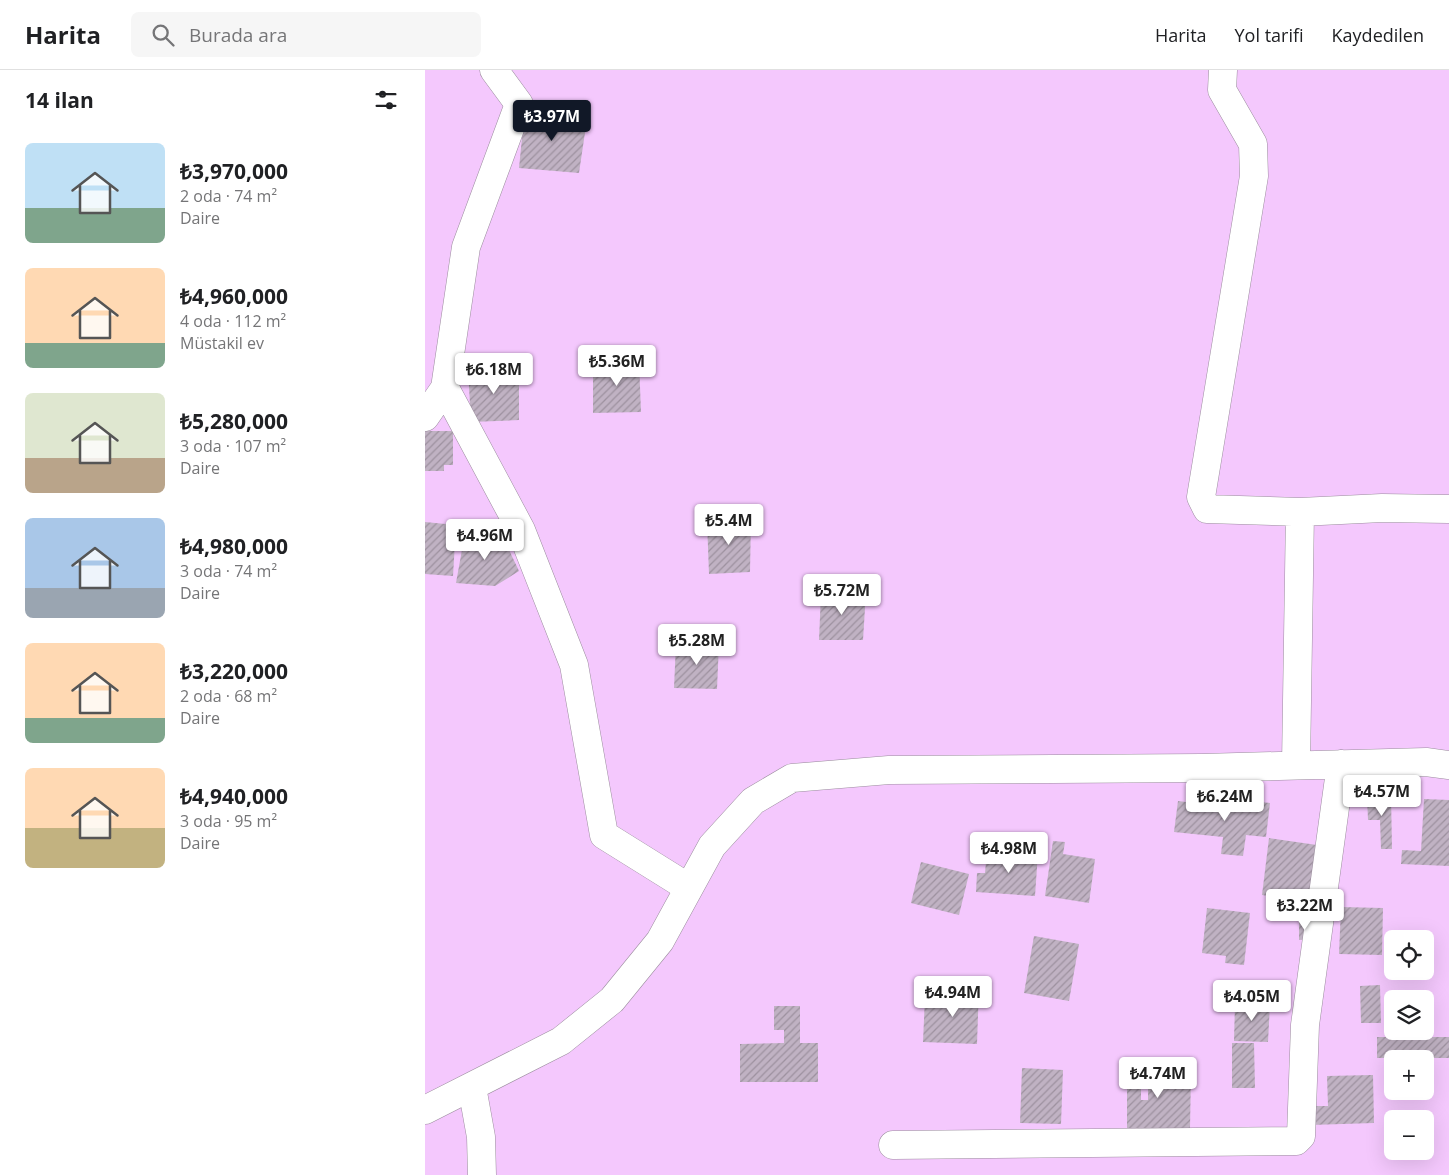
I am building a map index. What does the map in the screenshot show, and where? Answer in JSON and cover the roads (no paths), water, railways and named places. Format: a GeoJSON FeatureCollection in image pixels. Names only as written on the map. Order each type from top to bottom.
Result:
{"type":"FeatureCollection","features":[{"type":"Feature","properties":{"kind":"street"},"geometry":{"type":"LineString","coordinates":[[1223,70],[1223,90],[1253,144],[1255,176],[1201,497],[1207,509],[1300,512],[1382,508],[1449,509]]}},
{"type":"Feature","properties":{"kind":"street"},"geometry":{"type":"LineString","coordinates":[[425,417],[445,388],[466,247],[519,104],[506,75]]}},
{"type":"Feature","properties":{"kind":"street"},"geometry":{"type":"LineString","coordinates":[[445,388],[521,530],[574,665],[605,835],[689,888]]}},
{"type":"Feature","properties":{"kind":"street"},"geometry":{"type":"LineString","coordinates":[[1296,765],[1300,512]]}},
{"type":"Feature","properties":{"kind":"street"},"geometry":{"type":"LineString","coordinates":[[425,1110],[561,1041],[612,1000],[660,941],[712,846],[753,801],[792,778],[889,770],[1426,762],[1449,765]]}},
{"type":"Feature","properties":{"kind":"street"},"geometry":{"type":"LineString","coordinates":[[893,1145],[1296,1141],[1301,1136],[1305,1025],[1341,764]]}},
{"type":"Feature","properties":{"kind":"street"},"geometry":{"type":"LineString","coordinates":[[472,1087],[481,1138],[482,1175]]}}]}
